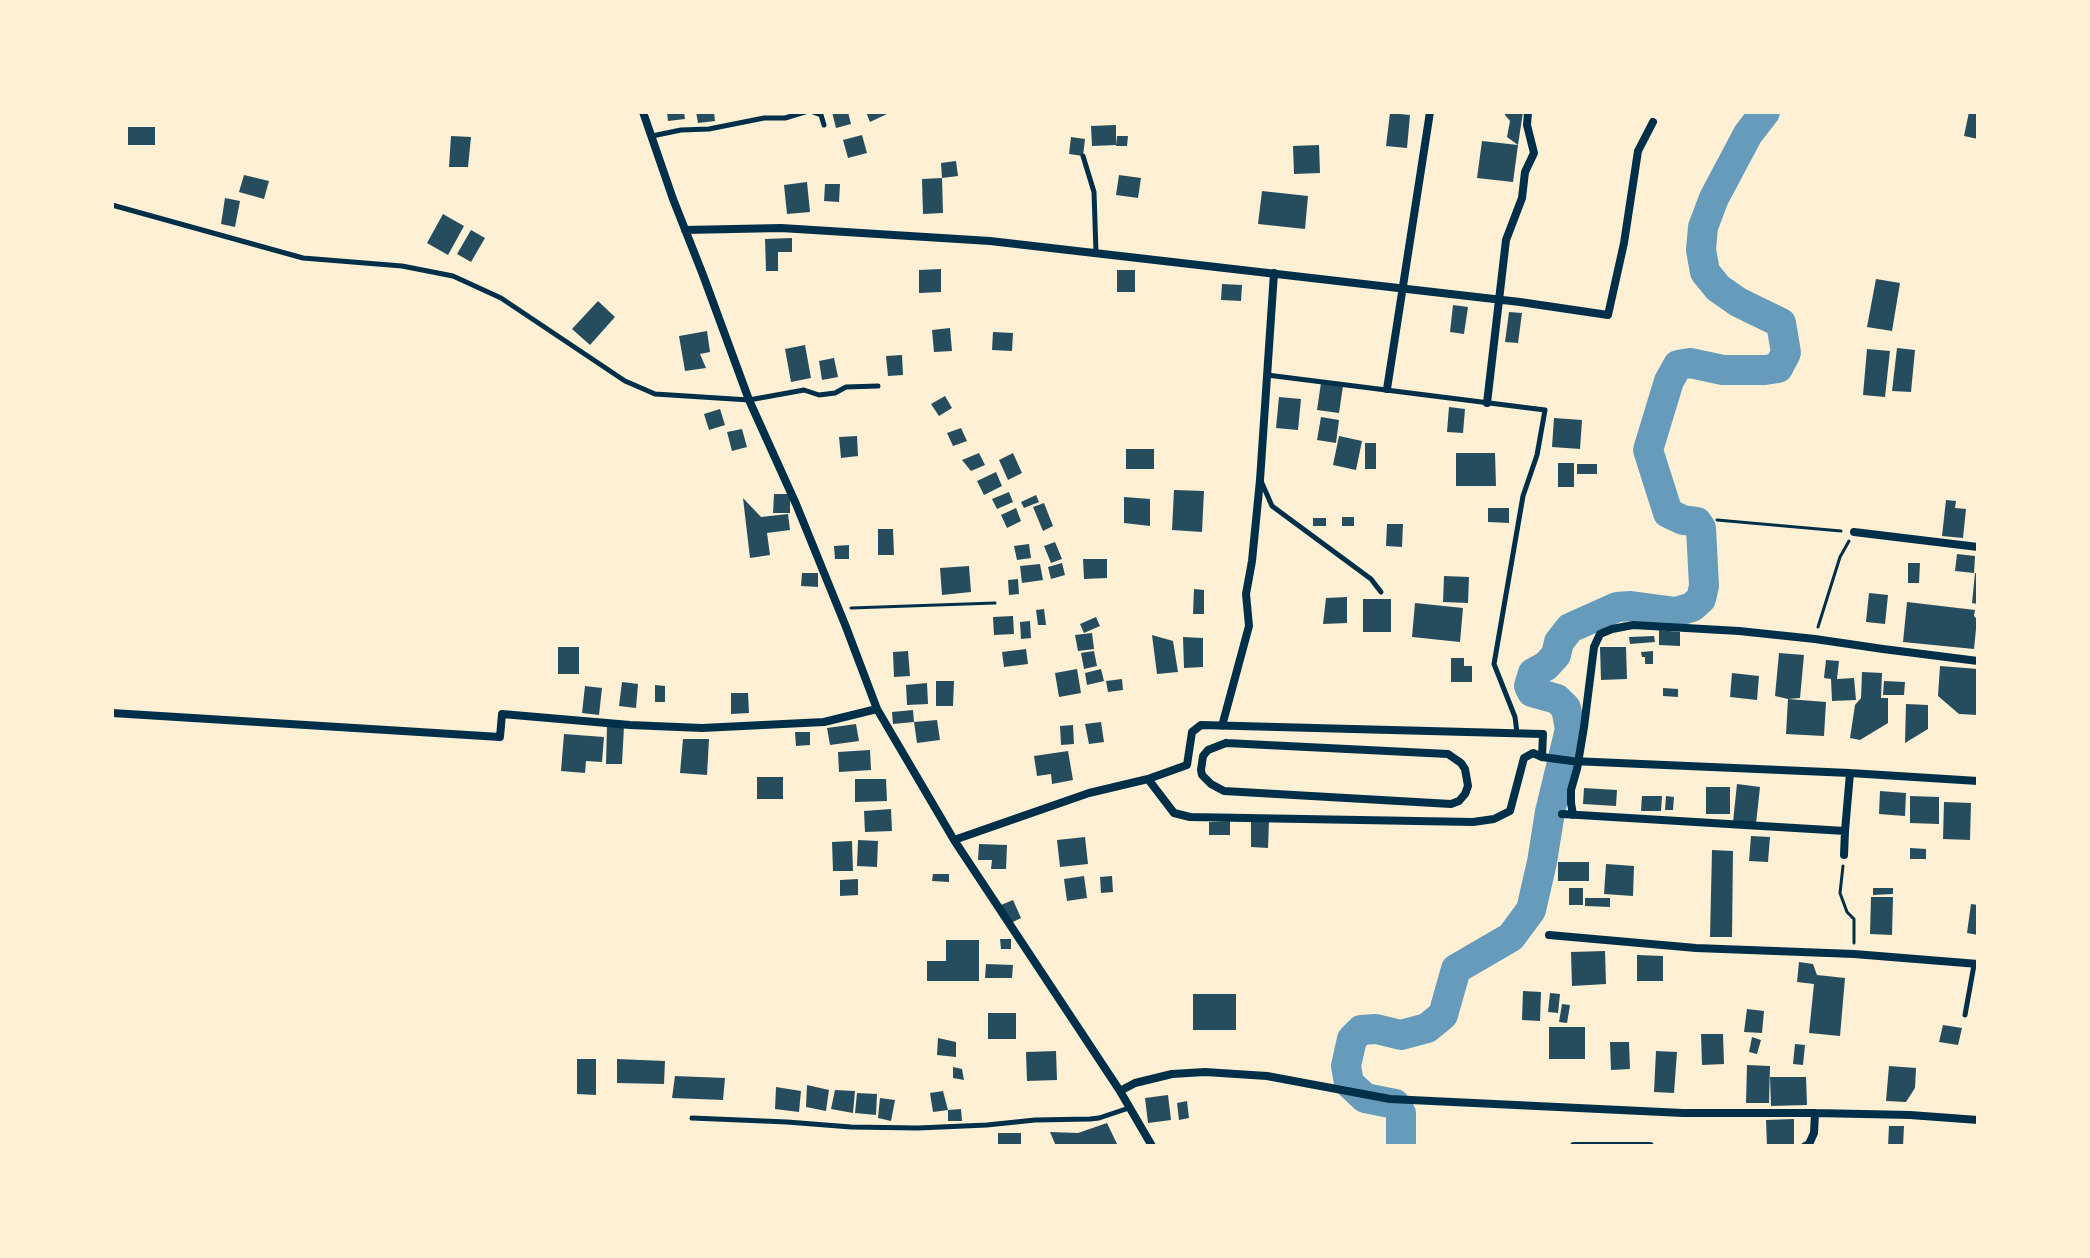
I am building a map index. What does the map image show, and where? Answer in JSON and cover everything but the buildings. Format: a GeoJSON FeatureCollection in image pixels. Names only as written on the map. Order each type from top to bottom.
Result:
{"type":"FeatureCollection","features":[{"type":"Feature","properties":{"kind":"street"},"geometry":{"type":"LineString","coordinates":[[643,112],[749,400],[796,504],[877,709],[954,840],[1120,1091],[1152,1146]]}},
{"type":"Feature","properties":{"kind":"street"},"geometry":{"type":"LineString","coordinates":[[1387,389],[1430,112]]}},
{"type":"Feature","properties":{"kind":"street"},"geometry":{"type":"LineString","coordinates":[[1487,403],[1506,240],[1522,198],[1525,172],[1534,153],[1527,125],[1528,112]]}},
{"type":"Feature","properties":{"kind":"street"},"geometry":{"type":"LineString","coordinates":[[685,230],[781,228],[990,241],[1608,315],[1624,243],[1638,151],[1653,122]]}},
{"type":"Feature","properties":{"kind":"street"},"geometry":{"type":"LineString","coordinates":[[1222,726],[1249,626],[1246,594],[1260,480],[1274,273]]}},
{"type":"Feature","properties":{"kind":"street"},"geometry":{"type":"LineString","coordinates":[[1854,532],[1978,547]]}},
{"type":"Feature","properties":{"kind":"street"},"geometry":{"type":"LineString","coordinates":[[1573,815],[1571,790],[1575,762],[1594,647],[1600,634],[1633,625],[1725,630],[1978,661]]}},
{"type":"Feature","properties":{"kind":"street"},"geometry":{"type":"LineString","coordinates":[[112,713],[500,737],[502,714],[702,728],[824,722],[877,709]]}},
{"type":"Feature","properties":{"kind":"street"},"geometry":{"type":"LineString","coordinates":[[954,840],[1089,793],[1148,779],[1187,765],[1192,732],[1201,725],[1543,734],[1546,758]]}},
{"type":"Feature","properties":{"kind":"street"},"geometry":{"type":"LineString","coordinates":[[1226,743],[1448,754],[1461,763],[1468,777],[1465,794],[1451,804],[1224,791],[1211,784],[1201,770],[1203,756],[1208,750],[1226,743]]}},
{"type":"Feature","properties":{"kind":"street"},"geometry":{"type":"LineString","coordinates":[[1148,779],[1174,813],[1190,817],[1473,822],[1494,819],[1510,811],[1524,758],[1533,753],[1575,762],[1978,781]]}},
{"type":"Feature","properties":{"kind":"street"},"geometry":{"type":"LineString","coordinates":[[1844,855],[1850,773]]}},
{"type":"Feature","properties":{"kind":"street"},"geometry":{"type":"LineString","coordinates":[[1562,814],[1845,831]]}},
{"type":"Feature","properties":{"kind":"street"},"geometry":{"type":"LineString","coordinates":[[1549,935],[1696,948],[1854,954],[1976,964]]}},
{"type":"Feature","properties":{"kind":"street"},"geometry":{"type":"LineString","coordinates":[[1120,1091],[1135,1083],[1172,1074],[1205,1072],[1267,1076],[1390,1099],[1683,1113],[1910,1115],[1978,1120]]}},
{"type":"Feature","properties":{"kind":"street"},"geometry":{"type":"LineString","coordinates":[[1805,1146],[1814,1133],[1815,1113]]}},
{"type":"Feature","properties":{"kind":"street"},"geometry":{"type":"LineString","coordinates":[[1574,1146],[1650,1146]]}},
{"type":"Feature","properties":{"kind":"lane"},"geometry":{"type":"LineString","coordinates":[[652,136],[764,118],[785,118],[805,112]]}},
{"type":"Feature","properties":{"kind":"lane"},"geometry":{"type":"LineString","coordinates":[[813,112],[821,115],[824,125]]}},
{"type":"Feature","properties":{"kind":"lane"},"geometry":{"type":"LineString","coordinates":[[1083,156],[1094,192],[1096,253]]}},
{"type":"Feature","properties":{"kind":"lane"},"geometry":{"type":"LineString","coordinates":[[112,205],[303,258],[402,266],[453,276],[501,298],[625,381],[655,394],[749,400],[804,390],[819,395],[835,393],[846,387],[878,386]]}},
{"type":"Feature","properties":{"kind":"lane"},"geometry":{"type":"LineString","coordinates":[[1267,375],[1545,410],[1537,455],[1523,496],[1494,664],[1515,717],[1517,734]]}},
{"type":"Feature","properties":{"kind":"lane"},"geometry":{"type":"LineString","coordinates":[[1260,480],[1272,506],[1371,579],[1381,592]]}},
{"type":"Feature","properties":{"kind":"lane"},"geometry":{"type":"LineString","coordinates":[[1965,1015],[1976,964]]}},
{"type":"Feature","properties":{"kind":"lane"},"geometry":{"type":"LineString","coordinates":[[692,1118],[918,1128],[1090,1119],[1129,1108]]}},
{"type":"Feature","properties":{"kind":"path"},"geometry":{"type":"LineString","coordinates":[[1717,520],[1854,532],[1840,557],[1815,639]]}},
{"type":"Feature","properties":{"kind":"path"},"geometry":{"type":"LineString","coordinates":[[839,609],[995,603]]}},
{"type":"Feature","properties":{"kind":"path"},"geometry":{"type":"LineString","coordinates":[[1844,855],[1840,893],[1847,912],[1854,919],[1854,954]]}},
{"type":"Feature","properties":{"kind":"waterway"},"geometry":{"type":"LineString","coordinates":[[1401,1146],[1401,1113],[1395,1104],[1365,1098],[1349,1083],[1346,1066],[1352,1039],[1361,1030],[1376,1029],[1401,1035],[1427,1028],[1443,1015],[1456,969],[1511,937],[1531,910],[1570,729],[1566,708],[1557,699],[1532,692],[1529,686],[1533,673],[1546,666],[1556,655],[1559,642],[1570,628],[1617,607],[1676,612],[1692,607],[1701,599],[1704,586],[1701,528],[1697,522],[1668,513],[1648,450],[1669,381],[1678,365],[1690,363],[1723,370],[1765,370],[1778,368],[1786,353],[1781,323],[1738,302],[1718,288],[1705,272],[1701,250],[1703,227],[1714,198],[1748,134],[1765,112]]}}]}
